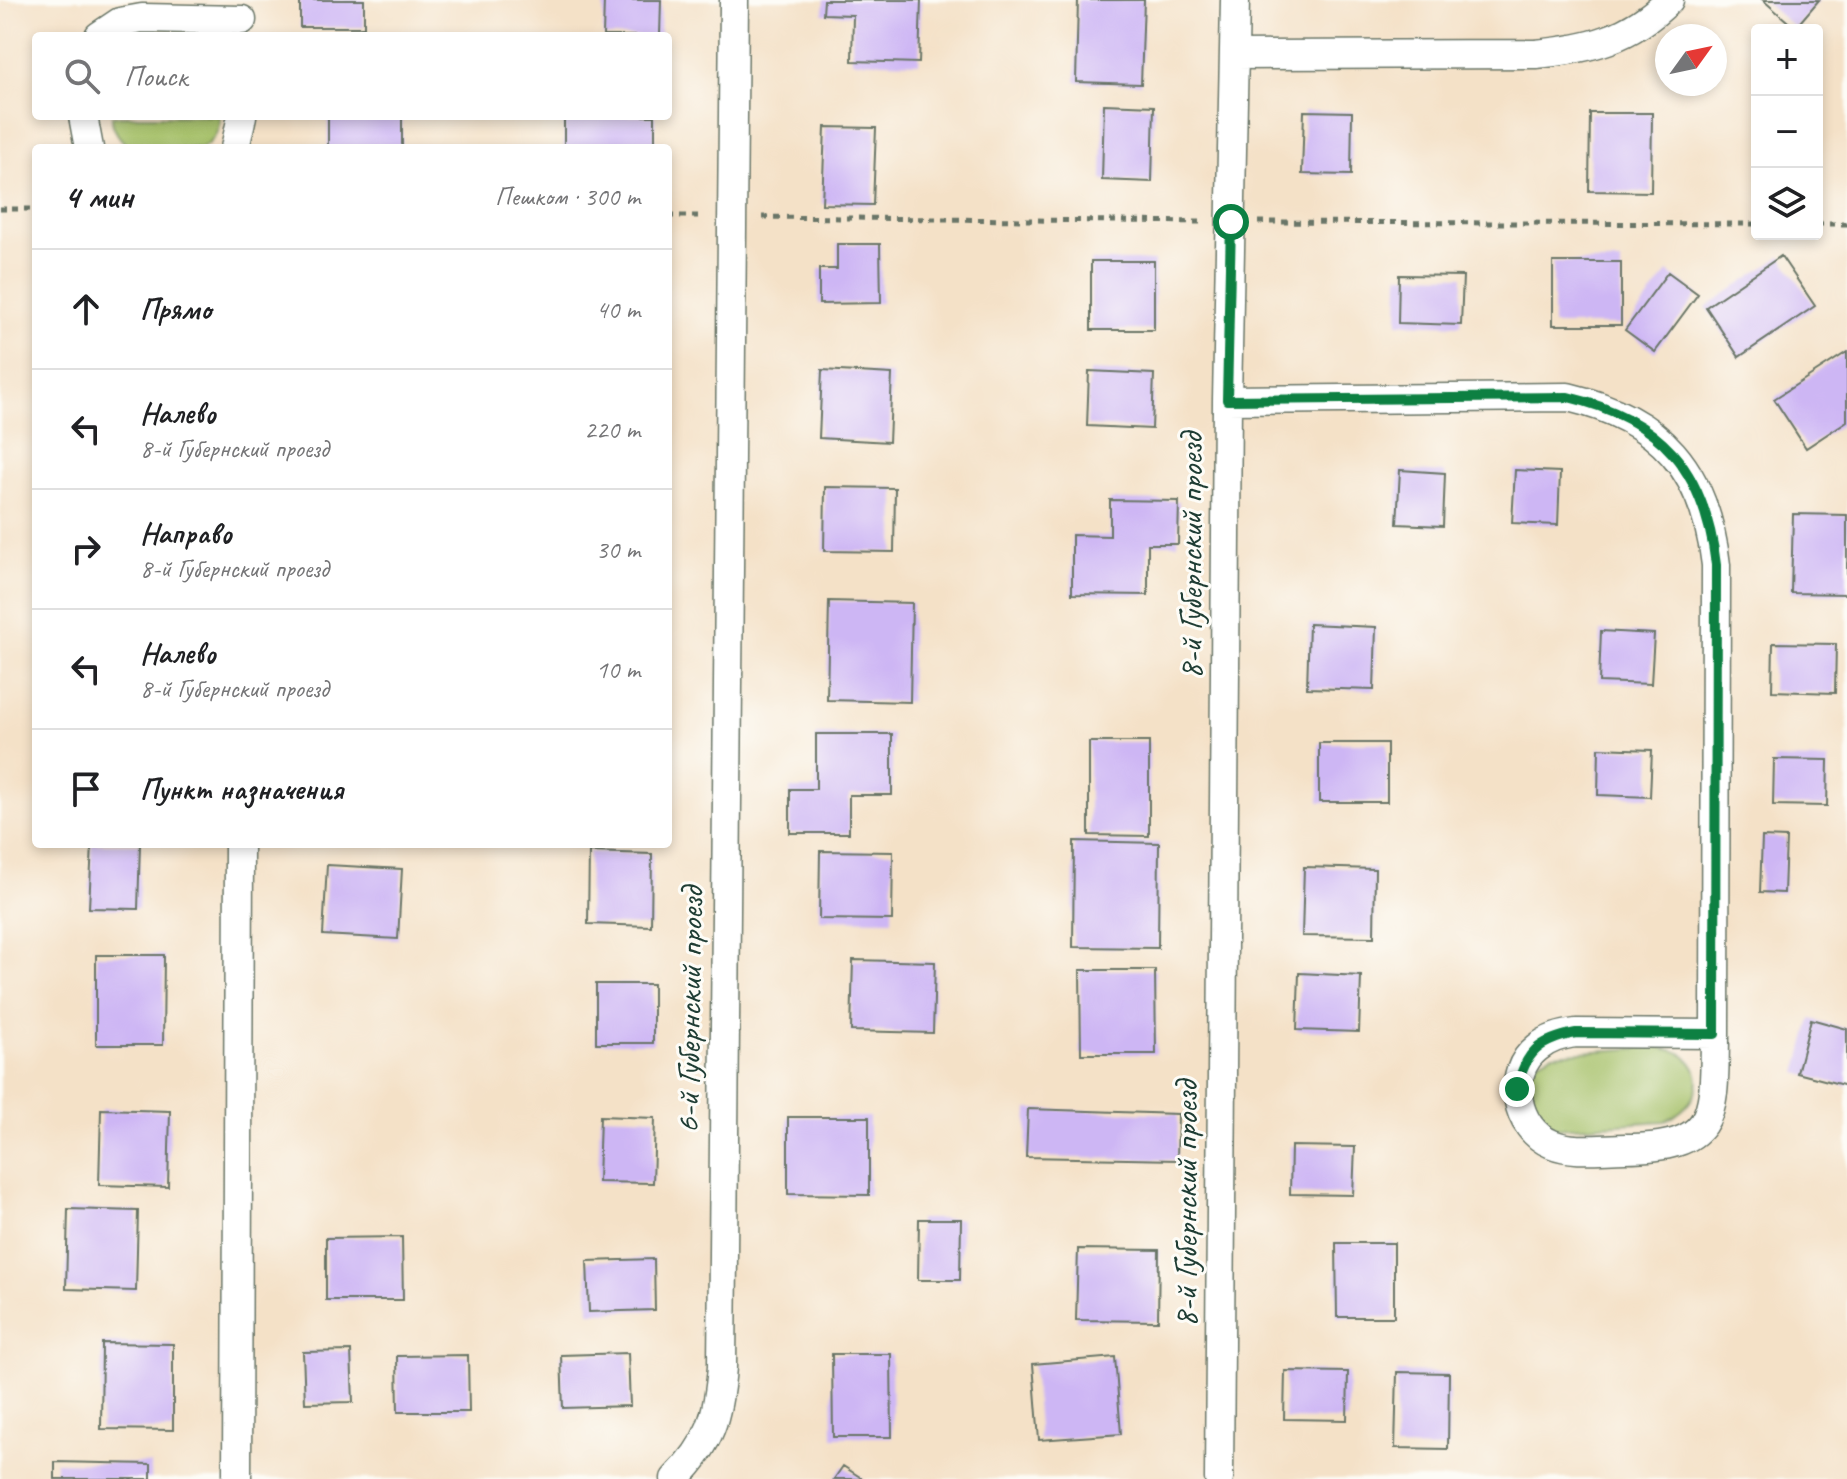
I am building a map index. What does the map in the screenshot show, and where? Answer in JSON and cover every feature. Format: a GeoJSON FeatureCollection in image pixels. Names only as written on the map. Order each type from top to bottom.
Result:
{"type":"FeatureCollection","features":[{"type":"Feature","properties":{"kind":"street","name":"6-й Губернский проезд"},"geometry":{"type":"LineString","coordinates":[[675,1479],[706,1441],[719,1405],[722,1367],[734,0]]}},
{"type":"Feature","properties":{"kind":"street"},"geometry":{"type":"LineString","coordinates":[[1227,400],[1235,0]]}},
{"type":"Feature","properties":{"kind":"street"},"geometry":{"type":"LineString","coordinates":[[1234,55],[1536,54],[1576,50],[1609,40],[1640,24],[1669,0]]}},
{"type":"Feature","properties":{"kind":"street"},"geometry":{"type":"LineString","coordinates":[[105,32],[120,22],[142,18],[242,19]]}},
{"type":"Feature","properties":{"kind":"street"},"geometry":{"type":"LineString","coordinates":[[84,120],[88,144]]}},
{"type":"Feature","properties":{"kind":"street"},"geometry":{"type":"LineString","coordinates":[[236,144],[241,120]]}},
{"type":"Feature","properties":{"kind":"street","name":"8-й Губернский проезд"},"geometry":{"type":"LineString","coordinates":[[1219,1479],[1227,400],[1568,397],[1602,405],[1633,420],[1661,441],[1684,467],[1701,497],[1712,530],[1716,565],[1715,1034],[1714,1091],[1709,1113],[1696,1132],[1677,1144],[1655,1148],[1574,1149],[1551,1144],[1533,1131],[1521,1112],[1517,1089],[1522,1067],[1535,1049],[1554,1037],[1576,1033],[1715,1034]]}},
{"type":"Feature","properties":{"kind":"street"},"geometry":{"type":"LineString","coordinates":[[237,1479],[239,848]]}},
{"type":"Feature","properties":{"kind":"path"},"geometry":{"type":"LineString","coordinates":[[0,209],[32,209]]}},
{"type":"Feature","properties":{"kind":"path"},"geometry":{"type":"LineString","coordinates":[[1823,224],[1847,224]]}},
{"type":"Feature","properties":{"kind":"green space"},"geometry":{"type":"Polygon","coordinates":[[[220,120],[216,134],[207,144],[126,144],[112,121],[220,120]]]}},
{"type":"Feature","properties":{"kind":"green space"},"geometry":{"type":"Polygon","coordinates":[[[1656,1047],[1686,1057],[1694,1066],[1697,1076],[1695,1094],[1682,1110],[1665,1121],[1556,1128],[1540,1121],[1532,1111],[1530,1072],[1537,1062],[1552,1054],[1656,1047]]]}},
{"type":"Feature","properties":{"kind":"building"},"geometry":{"type":"Polygon","coordinates":[[[300,0],[364,0],[364,27],[300,27],[300,0]]]}},
{"type":"Feature","properties":{"kind":"building"},"geometry":{"type":"Polygon","coordinates":[[[604,0],[661,0],[660,32],[603,32],[604,0]]]}},
{"type":"Feature","properties":{"kind":"building"},"geometry":{"type":"Polygon","coordinates":[[[824,0],[921,0],[919,63],[852,61],[853,15],[823,14],[824,0]]]}},
{"type":"Feature","properties":{"kind":"building"},"geometry":{"type":"Polygon","coordinates":[[[1078,0],[1144,0],[1141,84],[1076,82],[1078,0]]]}},
{"type":"Feature","properties":{"kind":"building"},"geometry":{"type":"Polygon","coordinates":[[[1763,0],[1819,0],[1798,24],[1790,24],[1763,0]]]}},
{"type":"Feature","properties":{"kind":"building"},"geometry":{"type":"Polygon","coordinates":[[[1104,104],[1154,106],[1152,182],[1102,180],[1104,104]]]}},
{"type":"Feature","properties":{"kind":"building"},"geometry":{"type":"Polygon","coordinates":[[[1304,111],[1352,112],[1351,175],[1302,174],[1304,111]]]}},
{"type":"Feature","properties":{"kind":"building"},"geometry":{"type":"Polygon","coordinates":[[[1590,113],[1652,113],[1651,192],[1589,191],[1590,113]]]}},
{"type":"Feature","properties":{"kind":"building"},"geometry":{"type":"Polygon","coordinates":[[[328,120],[402,120],[402,144],[328,144],[328,120]]]}},
{"type":"Feature","properties":{"kind":"building"},"geometry":{"type":"Polygon","coordinates":[[[564,120],[655,120],[655,144],[564,144],[564,120]]]}},
{"type":"Feature","properties":{"kind":"building"},"geometry":{"type":"Polygon","coordinates":[[[825,127],[876,128],[873,205],[822,204],[825,127]]]}},
{"type":"Feature","properties":{"kind":"building"},"geometry":{"type":"Polygon","coordinates":[[[837,244],[880,244],[881,303],[819,304],[819,269],[837,269],[837,244]]]}},
{"type":"Feature","properties":{"kind":"building"},"geometry":{"type":"Polygon","coordinates":[[[1781,256],[1815,306],[1739,357],[1706,307],[1781,256]]]}},
{"type":"Feature","properties":{"kind":"building"},"geometry":{"type":"Polygon","coordinates":[[[1091,261],[1154,261],[1154,330],[1091,330],[1091,261]]]}},
{"type":"Feature","properties":{"kind":"building"},"geometry":{"type":"Polygon","coordinates":[[[1553,262],[1621,262],[1621,325],[1553,325],[1553,262]]]}},
{"type":"Feature","properties":{"kind":"building"},"geometry":{"type":"Polygon","coordinates":[[[1668,272],[1698,294],[1655,352],[1625,330],[1668,272]]]}},
{"type":"Feature","properties":{"kind":"building"},"geometry":{"type":"Polygon","coordinates":[[[1399,275],[1463,276],[1461,325],[1398,323],[1399,275]]]}},
{"type":"Feature","properties":{"kind":"building"},"geometry":{"type":"Polygon","coordinates":[[[1847,352],[1847,421],[1806,448],[1774,399],[1847,352]]]}},
{"type":"Feature","properties":{"kind":"building"},"geometry":{"type":"Polygon","coordinates":[[[822,370],[892,374],[889,442],[819,438],[822,370]]]}},
{"type":"Feature","properties":{"kind":"building"},"geometry":{"type":"Polygon","coordinates":[[[1089,371],[1154,374],[1152,429],[1087,426],[1089,371]]]}},
{"type":"Feature","properties":{"kind":"building"},"geometry":{"type":"Polygon","coordinates":[[[1400,470],[1445,473],[1443,526],[1397,524],[1400,470]]]}},
{"type":"Feature","properties":{"kind":"building"},"geometry":{"type":"Polygon","coordinates":[[[1515,470],[1560,472],[1558,525],[1512,523],[1515,470]]]}},
{"type":"Feature","properties":{"kind":"building"},"geometry":{"type":"Polygon","coordinates":[[[825,487],[895,488],[894,552],[824,551],[825,487]]]}},
{"type":"Feature","properties":{"kind":"building"},"geometry":{"type":"Polygon","coordinates":[[[1110,500],[1179,501],[1178,544],[1148,544],[1148,595],[1072,594],[1072,535],[1110,536],[1110,500]]]}},
{"type":"Feature","properties":{"kind":"building"},"geometry":{"type":"Polygon","coordinates":[[[1793,514],[1847,515],[1847,594],[1791,593],[1793,514]]]}},
{"type":"Feature","properties":{"kind":"building"},"geometry":{"type":"Polygon","coordinates":[[[829,601],[912,603],[910,702],[827,700],[829,601]]]}},
{"type":"Feature","properties":{"kind":"building"},"geometry":{"type":"Polygon","coordinates":[[[1309,624],[1376,627],[1374,690],[1307,688],[1309,624]]]}},
{"type":"Feature","properties":{"kind":"building"},"geometry":{"type":"Polygon","coordinates":[[[1601,631],[1654,634],[1651,684],[1599,682],[1601,631]]]}},
{"type":"Feature","properties":{"kind":"building"},"geometry":{"type":"Polygon","coordinates":[[[1773,643],[1836,644],[1835,693],[1772,691],[1773,643]]]}},
{"type":"Feature","properties":{"kind":"building"},"geometry":{"type":"Polygon","coordinates":[[[816,734],[892,734],[892,795],[849,795],[849,833],[790,833],[790,789],[816,789],[816,734]]]}},
{"type":"Feature","properties":{"kind":"building"},"geometry":{"type":"Polygon","coordinates":[[[1089,742],[1149,742],[1149,836],[1089,835],[1089,742]]]}},
{"type":"Feature","properties":{"kind":"building"},"geometry":{"type":"Polygon","coordinates":[[[1319,743],[1387,743],[1387,802],[1319,802],[1319,743]]]}},
{"type":"Feature","properties":{"kind":"building"},"geometry":{"type":"Polygon","coordinates":[[[1599,748],[1652,750],[1650,797],[1598,795],[1599,748]]]}},
{"type":"Feature","properties":{"kind":"building"},"geometry":{"type":"Polygon","coordinates":[[[1774,759],[1828,760],[1827,806],[1773,805],[1774,759]]]}},
{"type":"Feature","properties":{"kind":"building"},"geometry":{"type":"Polygon","coordinates":[[[1762,837],[1786,838],[1784,893],[1760,892],[1762,837]]]}},
{"type":"Feature","properties":{"kind":"building"},"geometry":{"type":"Polygon","coordinates":[[[1074,841],[1159,843],[1158,948],[1073,947],[1074,841]]]}},
{"type":"Feature","properties":{"kind":"building"},"geometry":{"type":"Polygon","coordinates":[[[92,848],[140,848],[138,909],[89,908],[92,848]]]}},
{"type":"Feature","properties":{"kind":"building"},"geometry":{"type":"Polygon","coordinates":[[[820,851],[893,852],[892,920],[819,919],[820,851]]]}},
{"type":"Feature","properties":{"kind":"building"},"geometry":{"type":"Polygon","coordinates":[[[589,852],[652,854],[651,926],[588,924],[589,852]]]}},
{"type":"Feature","properties":{"kind":"building"},"geometry":{"type":"Polygon","coordinates":[[[327,865],[402,869],[398,939],[323,935],[327,865]]]}},
{"type":"Feature","properties":{"kind":"building"},"geometry":{"type":"Polygon","coordinates":[[[1304,867],[1375,869],[1374,937],[1302,936],[1304,867]]]}},
{"type":"Feature","properties":{"kind":"building"},"geometry":{"type":"Polygon","coordinates":[[[96,955],[164,955],[163,1045],[96,1045],[96,955]]]}},
{"type":"Feature","properties":{"kind":"building"},"geometry":{"type":"Polygon","coordinates":[[[853,960],[935,962],[933,1033],[851,1031],[853,960]]]}},
{"type":"Feature","properties":{"kind":"building"},"geometry":{"type":"Polygon","coordinates":[[[1080,970],[1155,970],[1156,1054],[1081,1054],[1080,970]]]}},
{"type":"Feature","properties":{"kind":"building"},"geometry":{"type":"Polygon","coordinates":[[[1299,973],[1361,976],[1359,1032],[1297,1030],[1299,973]]]}},
{"type":"Feature","properties":{"kind":"building"},"geometry":{"type":"Polygon","coordinates":[[[596,984],[653,984],[653,1043],[596,1043],[596,984]]]}},
{"type":"Feature","properties":{"kind":"building"},"geometry":{"type":"Polygon","coordinates":[[[1811,1019],[1847,1029],[1847,1086],[1797,1073],[1811,1019]]]}},
{"type":"Feature","properties":{"kind":"building"},"geometry":{"type":"Polygon","coordinates":[[[101,1109],[170,1111],[168,1187],[99,1185],[101,1109]]]}},
{"type":"Feature","properties":{"kind":"building"},"geometry":{"type":"Polygon","coordinates":[[[1028,1109],[1178,1114],[1177,1160],[1026,1157],[1028,1109]]]}},
{"type":"Feature","properties":{"kind":"building"},"geometry":{"type":"Polygon","coordinates":[[[600,1116],[655,1118],[653,1183],[598,1182],[600,1116]]]}},
{"type":"Feature","properties":{"kind":"building"},"geometry":{"type":"Polygon","coordinates":[[[788,1117],[869,1117],[869,1195],[788,1194],[788,1117]]]}},
{"type":"Feature","properties":{"kind":"building"},"geometry":{"type":"Polygon","coordinates":[[[1291,1146],[1355,1147],[1353,1195],[1290,1194],[1291,1146]]]}},
{"type":"Feature","properties":{"kind":"building"},"geometry":{"type":"Polygon","coordinates":[[[68,1209],[138,1211],[136,1291],[66,1289],[68,1209]]]}},
{"type":"Feature","properties":{"kind":"building"},"geometry":{"type":"Polygon","coordinates":[[[919,1219],[961,1219],[960,1280],[918,1280],[919,1219]]]}},
{"type":"Feature","properties":{"kind":"building"},"geometry":{"type":"Polygon","coordinates":[[[402,1237],[403,1300],[326,1300],[326,1238],[402,1237]]]}},
{"type":"Feature","properties":{"kind":"building"},"geometry":{"type":"Polygon","coordinates":[[[1336,1243],[1394,1243],[1394,1317],[1337,1317],[1336,1243]]]}},
{"type":"Feature","properties":{"kind":"building"},"geometry":{"type":"Polygon","coordinates":[[[1078,1249],[1159,1250],[1158,1321],[1076,1320],[1078,1249]]]}},
{"type":"Feature","properties":{"kind":"building"},"geometry":{"type":"Polygon","coordinates":[[[654,1259],[655,1310],[589,1312],[587,1261],[654,1259]]]}},
{"type":"Feature","properties":{"kind":"building"},"geometry":{"type":"Polygon","coordinates":[[[102,1343],[173,1344],[173,1430],[101,1429],[102,1343]]]}},
{"type":"Feature","properties":{"kind":"building"},"geometry":{"type":"Polygon","coordinates":[[[351,1351],[353,1402],[305,1403],[303,1352],[351,1351]]]}},
{"type":"Feature","properties":{"kind":"building"},"geometry":{"type":"Polygon","coordinates":[[[628,1353],[630,1406],[563,1408],[561,1355],[628,1353]]]}},
{"type":"Feature","properties":{"kind":"building"},"geometry":{"type":"Polygon","coordinates":[[[832,1354],[891,1354],[892,1437],[833,1437],[832,1354]]]}},
{"type":"Feature","properties":{"kind":"building"},"geometry":{"type":"Polygon","coordinates":[[[468,1355],[469,1412],[398,1412],[397,1356],[468,1355]]]}},
{"type":"Feature","properties":{"kind":"building"},"geometry":{"type":"Polygon","coordinates":[[[1115,1357],[1121,1434],[1039,1440],[1033,1364],[1115,1357]]]}},
{"type":"Feature","properties":{"kind":"building"},"geometry":{"type":"Polygon","coordinates":[[[1285,1371],[1348,1372],[1347,1420],[1284,1419],[1285,1371]]]}},
{"type":"Feature","properties":{"kind":"building"},"geometry":{"type":"Polygon","coordinates":[[[1397,1372],[1449,1373],[1448,1449],[1395,1448],[1397,1372]]]}},
{"type":"Feature","properties":{"kind":"building"},"geometry":{"type":"Polygon","coordinates":[[[55,1462],[151,1464],[151,1479],[55,1479],[55,1462]]]}},
{"type":"Feature","properties":{"kind":"building"},"geometry":{"type":"Polygon","coordinates":[[[843,1466],[863,1479],[834,1479],[843,1466]]]}},
{"type":"Feature","properties":{"kind":"route"},"geometry":{"type":"LineString","coordinates":[[1231,222],[1227,400],[1534,396],[1568,397],[1602,405],[1633,420],[1661,441],[1684,467],[1701,497],[1712,530],[1716,565],[1715,1034],[1576,1033],[1554,1037],[1535,1049],[1522,1067],[1517,1089]]}}]}
